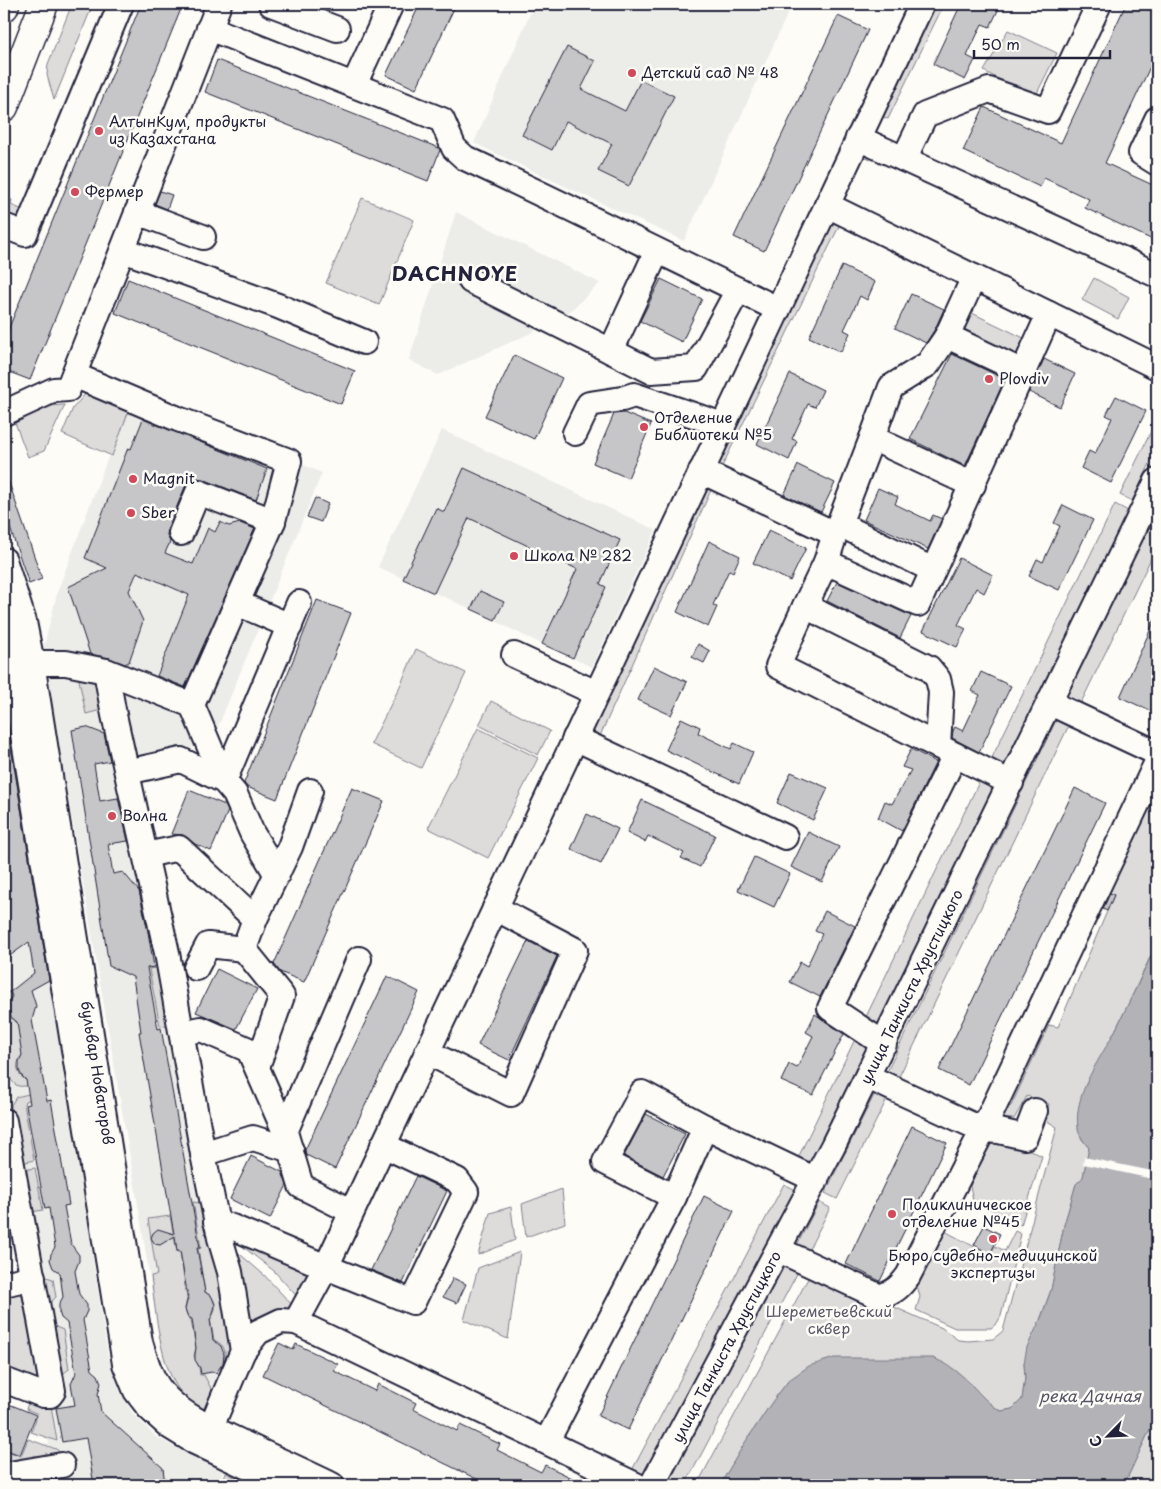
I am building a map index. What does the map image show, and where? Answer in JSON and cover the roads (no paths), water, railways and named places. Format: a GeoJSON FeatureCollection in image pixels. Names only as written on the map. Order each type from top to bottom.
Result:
{"type":"FeatureCollection","features":[{"type":"Feature","properties":{"kind":"main road"},"geometry":{"type":"LineString","coordinates":[[4,107],[44,4]]}},
{"type":"Feature","properties":{"kind":"street"},"geometry":{"type":"LineString","coordinates":[[4,226],[26,234],[121,4]]}},
{"type":"Feature","properties":{"kind":"street"},"geometry":{"type":"LineString","coordinates":[[4,413],[54,390],[68,389],[219,4]]}},
{"type":"Feature","properties":{"kind":"street"},"geometry":{"type":"LineString","coordinates":[[354,85],[391,4]]}},
{"type":"Feature","properties":{"kind":"street"},"geometry":{"type":"LineString","coordinates":[[296,1322],[326,1268],[922,4]]}},
{"type":"Feature","properties":{"kind":"street"},"geometry":{"type":"LineString","coordinates":[[904,159],[925,115],[989,90],[1048,111],[1099,4]]}},
{"type":"Feature","properties":{"kind":"street"},"geometry":{"type":"LineString","coordinates":[[284,6],[337,29]]}},
{"type":"Feature","properties":{"kind":"street"},"geometry":{"type":"LineString","coordinates":[[209,28],[442,120],[454,148],[465,158],[778,309]]}},
{"type":"Feature","properties":{"kind":"street"},"geometry":{"type":"LineString","coordinates":[[1157,119],[1141,152],[1157,164]]}},
{"type":"Feature","properties":{"kind":"street"},"geometry":{"type":"LineString","coordinates":[[858,138],[1157,275]]}},
{"type":"Feature","properties":{"kind":"street"},"geometry":{"type":"LineString","coordinates":[[827,205],[1157,367]]}},
{"type":"Feature","properties":{"kind":"street"},"geometry":{"type":"LineString","coordinates":[[138,212],[203,237]]}},
{"type":"Feature","properties":{"kind":"street"},"geometry":{"type":"LineString","coordinates":[[123,250],[278,306],[364,342]]}},
{"type":"Feature","properties":{"kind":"street"},"geometry":{"type":"LineString","coordinates":[[611,351],[658,251]]}},
{"type":"Feature","properties":{"kind":"street"},"geometry":{"type":"LineString","coordinates":[[974,277],[947,336],[928,364],[891,387],[826,562],[778,666],[1011,782]]}},
{"type":"Feature","properties":{"kind":"street"},"geometry":{"type":"LineString","coordinates":[[471,281],[651,371],[696,368],[738,290]]}},
{"type":"Feature","properties":{"kind":"street"},"geometry":{"type":"LineString","coordinates":[[826,562],[918,604],[1049,314]]}},
{"type":"Feature","properties":{"kind":"street"},"geometry":{"type":"LineString","coordinates":[[947,336],[1023,372]]}},
{"type":"Feature","properties":{"kind":"street"},"geometry":{"type":"LineString","coordinates":[[74,374],[178,419],[289,461],[273,521],[192,705]]}},
{"type":"Feature","properties":{"kind":"street"},"geometry":{"type":"LineString","coordinates":[[575,433],[589,404],[622,399],[634,394],[723,425]]}},
{"type":"Feature","properties":{"kind":"street"},"geometry":{"type":"LineString","coordinates":[[872,438],[973,485]]}},
{"type":"Feature","properties":{"kind":"street"},"geometry":{"type":"LineString","coordinates":[[701,471],[933,570]]}},
{"type":"Feature","properties":{"kind":"street","name":"улица Танкиста Хрустицкого"},"geometry":{"type":"LineString","coordinates":[[652,1485],[779,1250],[868,1077],[1050,703],[1152,508],[1157,481]]}},
{"type":"Feature","properties":{"kind":"street"},"geometry":{"type":"LineString","coordinates":[[181,533],[198,492],[273,521]]}},
{"type":"Feature","properties":{"kind":"street","name":"бульвар Новаторов"},"geometry":{"type":"LineString","coordinates":[[4,560],[24,622],[32,663],[140,1342],[146,1362],[153,1380],[179,1410],[332,1485]]}},
{"type":"Feature","properties":{"kind":"street"},"geometry":{"type":"LineString","coordinates":[[237,603],[290,626]]}},
{"type":"Feature","properties":{"kind":"street"},"geometry":{"type":"LineString","coordinates":[[224,782],[299,603]]}},
{"type":"Feature","properties":{"kind":"street"},"geometry":{"type":"LineString","coordinates":[[805,606],[929,668],[938,679],[941,692],[947,751],[830,1008],[884,1044]]}},
{"type":"Feature","properties":{"kind":"street","name":"бульвар Новаторов"},"geometry":{"type":"LineString","coordinates":[[4,625],[125,1364],[136,1391],[149,1408],[170,1426],[195,1442],[286,1485]]}},
{"type":"Feature","properties":{"kind":"street"},"geometry":{"type":"LineString","coordinates":[[514,655],[596,693]]}},
{"type":"Feature","properties":{"kind":"street"},"geometry":{"type":"LineString","coordinates":[[32,663],[66,662],[106,671],[192,705],[224,782],[235,794],[252,833],[277,875]]}},
{"type":"Feature","properties":{"kind":"street"},"geometry":{"type":"LineString","coordinates":[[106,671],[167,953],[203,1154],[216,1222],[230,1272],[243,1351]]}},
{"type":"Feature","properties":{"kind":"street"},"geometry":{"type":"LineString","coordinates":[[1050,703],[1157,753]]}},
{"type":"Feature","properties":{"kind":"street"},"geometry":{"type":"LineString","coordinates":[[575,738],[785,837]]}},
{"type":"Feature","properties":{"kind":"street"},"geometry":{"type":"LineString","coordinates":[[127,772],[181,760],[224,782]]}},
{"type":"Feature","properties":{"kind":"street"},"geometry":{"type":"LineString","coordinates":[[779,1250],[880,1297],[899,1288],[908,1276],[983,1130],[1157,762]]}},
{"type":"Feature","properties":{"kind":"street"},"geometry":{"type":"LineString","coordinates":[[244,949],[255,919],[290,847],[310,791]]}},
{"type":"Feature","properties":{"kind":"street"},"geometry":{"type":"LineString","coordinates":[[146,855],[179,848],[255,919]]}},
{"type":"Feature","properties":{"kind":"street"},"geometry":{"type":"LineString","coordinates":[[427,1052],[511,1094],[575,950],[495,908]]}},
{"type":"Feature","properties":{"kind":"street"},"geometry":{"type":"LineString","coordinates":[[167,953],[208,945],[244,949],[282,996],[256,1067]]}},
{"type":"Feature","properties":{"kind":"street"},"geometry":{"type":"LineString","coordinates":[[196,968],[208,945]]}},
{"type":"Feature","properties":{"kind":"street"},"geometry":{"type":"LineString","coordinates":[[288,1141],[359,959]]}},
{"type":"Feature","properties":{"kind":"street"},"geometry":{"type":"LineString","coordinates":[[182,1033],[201,1029],[249,1050],[288,1141],[301,1186],[352,1211]]}},
{"type":"Feature","properties":{"kind":"street"},"geometry":{"type":"LineString","coordinates":[[868,1077],[983,1130],[1000,1131],[1025,1137],[1035,1111]]}},
{"type":"Feature","properties":{"kind":"street"},"geometry":{"type":"LineString","coordinates":[[674,1197],[605,1162],[642,1094],[816,1180]]}},
{"type":"Feature","properties":{"kind":"street"},"geometry":{"type":"LineString","coordinates":[[4,1121],[53,1391],[50,1395],[43,1395],[4,1380]]}},
{"type":"Feature","properties":{"kind":"street"},"geometry":{"type":"LineString","coordinates":[[547,1441],[674,1197],[705,1126]]}},
{"type":"Feature","properties":{"kind":"street"},"geometry":{"type":"LineString","coordinates":[[203,1154],[253,1138],[288,1141]]}},
{"type":"Feature","properties":{"kind":"street"},"geometry":{"type":"LineString","coordinates":[[216,1222],[413,1302],[466,1192],[456,1180],[383,1145]]}},
{"type":"Feature","properties":{"kind":"street"},"geometry":{"type":"LineString","coordinates":[[4,1284],[33,1277]]}},
{"type":"Feature","properties":{"kind":"street"},"geometry":{"type":"LineString","coordinates":[[211,1427],[243,1351],[258,1332],[281,1321],[296,1322],[636,1485]]}},
{"type":"Feature","properties":{"kind":"street"},"geometry":{"type":"LineString","coordinates":[[4,1475],[62,1465]]}},
{"type":"Feature","properties":{"kind":"water","name":"река Дачная"},"geometry":{"type":"Polygon","coordinates":[[[1157,942],[1157,1407],[1151,1427],[1124,1485],[720,1485],[744,1444],[789,1380],[809,1366],[834,1358],[933,1358],[957,1371],[989,1403],[1001,1411],[1012,1409],[1022,1399],[1027,1347],[1041,1318],[1051,1290],[1064,1225],[1076,1184],[1083,1177],[1089,1148],[1082,1139],[1078,1128],[1080,1102],[1090,1076],[1116,1029],[1157,942]]]}},
{"type":"Feature","properties":{"kind":"place","name":"Детский сад № 48"},"geometry":{"type":"Point","coordinates":[632,73]}},
{"type":"Feature","properties":{"kind":"place","name":"АлтынКум, продукты из Казахстана"},"geometry":{"type":"Point","coordinates":[99,131]}},
{"type":"Feature","properties":{"kind":"place","name":"Фермер"},"geometry":{"type":"Point","coordinates":[75,192]}},
{"type":"Feature","properties":{"kind":"place","name":"Plovdiv"},"geometry":{"type":"Point","coordinates":[989,379]}},
{"type":"Feature","properties":{"kind":"place","name":"Отделение Библиотеки №5"},"geometry":{"type":"Point","coordinates":[644,427]}},
{"type":"Feature","properties":{"kind":"place","name":"Magnit"},"geometry":{"type":"Point","coordinates":[133,479]}},
{"type":"Feature","properties":{"kind":"place","name":"Sber"},"geometry":{"type":"Point","coordinates":[131,513]}},
{"type":"Feature","properties":{"kind":"place","name":"Школа № 282"},"geometry":{"type":"Point","coordinates":[514,556]}},
{"type":"Feature","properties":{"kind":"place","name":"Волна"},"geometry":{"type":"Point","coordinates":[112,816]}},
{"type":"Feature","properties":{"kind":"place","name":"Поликлиническое отделение №45"},"geometry":{"type":"Point","coordinates":[892,1214]}},
{"type":"Feature","properties":{"kind":"place","name":"Бюро судебно-медицинской экспертизы"},"geometry":{"type":"Point","coordinates":[993,1239]}},
{"type":"Feature","properties":{"kind":"district","name":"DACHNOYE"},"geometry":{"type":"Point","coordinates":[455,274]}},
{"type":"Feature","properties":{"kind":"park label","name":"Шереметьевский сквер"},"geometry":{"type":"Point","coordinates":[829,1320]}}]}
